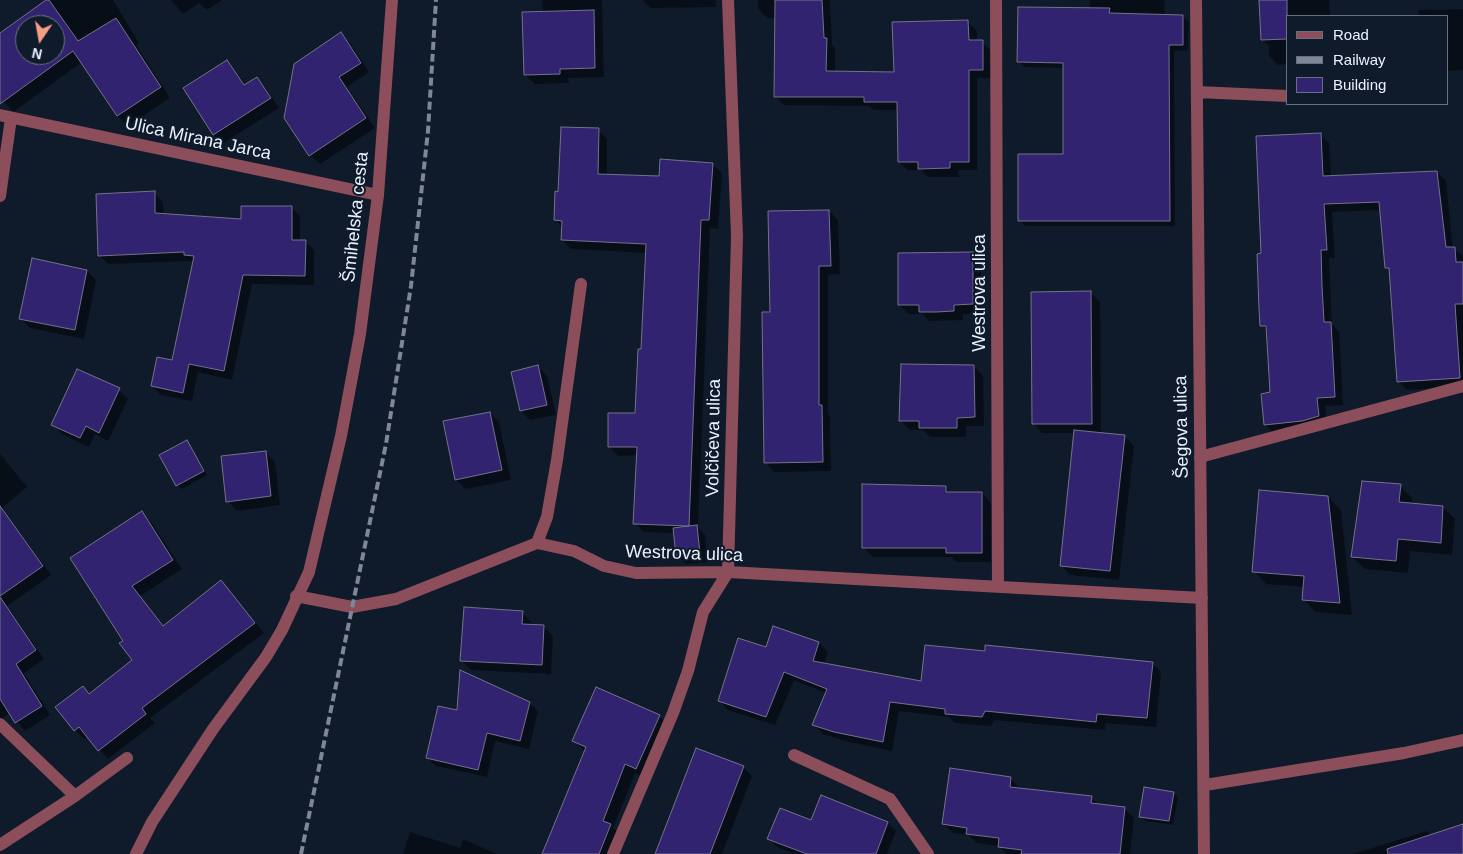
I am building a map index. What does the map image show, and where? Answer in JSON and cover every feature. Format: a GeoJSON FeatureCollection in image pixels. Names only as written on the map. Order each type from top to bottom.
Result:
{"type":"FeatureCollection","features":[{"type":"Feature","properties":{"kind":"street","name":"Šmihelska cesta"},"geometry":{"type":"LineString","coordinates":[[136,854],[163,806],[213,729],[266,657],[282,630],[296,596],[309,572],[341,436],[360,334],[378,195],[392,0]]}},
{"type":"Feature","properties":{"kind":"street","name":"Volčičeva ulica"},"geometry":{"type":"LineString","coordinates":[[728,0],[737,236],[728,572]]}},
{"type":"Feature","properties":{"kind":"street","name":"Westrova ulica"},"geometry":{"type":"LineString","coordinates":[[996,0],[998,586]]}},
{"type":"Feature","properties":{"kind":"street","name":"Šegova ulica"},"geometry":{"type":"LineString","coordinates":[[1196,0],[1205,785],[1204,854]]}},
{"type":"Feature","properties":{"kind":"street"},"geometry":{"type":"LineString","coordinates":[[1197,92],[1286,96]]}},
{"type":"Feature","properties":{"kind":"street","name":"Ulica Mirana Jarca"},"geometry":{"type":"LineString","coordinates":[[0,196],[6,116],[378,195]]}},
{"type":"Feature","properties":{"kind":"street"},"geometry":{"type":"LineString","coordinates":[[296,596],[352,607],[396,600],[537,542],[547,517],[557,460],[581,284]]}},
{"type":"Feature","properties":{"kind":"street"},"geometry":{"type":"LineString","coordinates":[[1200,457],[1463,386]]}},
{"type":"Feature","properties":{"kind":"street","name":"Westrova ulica"},"geometry":{"type":"LineString","coordinates":[[537,542],[574,551],[604,566],[636,573],[728,572],[1202,598]]}},
{"type":"Feature","properties":{"kind":"street"},"geometry":{"type":"LineString","coordinates":[[613,854],[673,713],[688,671],[703,612],[728,572]]}},
{"type":"Feature","properties":{"kind":"street"},"geometry":{"type":"LineString","coordinates":[[0,724],[74,796]]}},
{"type":"Feature","properties":{"kind":"street"},"geometry":{"type":"LineString","coordinates":[[1205,785],[1404,753],[1463,740]]}},
{"type":"Feature","properties":{"kind":"street"},"geometry":{"type":"LineString","coordinates":[[794,755],[890,799],[928,854]]}},
{"type":"Feature","properties":{"kind":"street"},"geometry":{"type":"LineString","coordinates":[[0,845],[127,758]]}},
{"type":"Feature","properties":{"kind":"building"},"geometry":{"type":"Polygon","coordinates":[[[46,0],[49,0],[60,15],[25,15],[46,0]]]}},
{"type":"Feature","properties":{"kind":"building"},"geometry":{"type":"Polygon","coordinates":[[[775,0],[822,0],[824,38],[827,38],[826,71],[894,72],[892,22],[968,20],[969,40],[983,40],[983,70],[969,70],[969,162],[950,162],[950,168],[918,169],[918,162],[898,162],[897,102],[864,102],[864,97],[774,97],[775,0]]]}},
{"type":"Feature","properties":{"kind":"building"},"geometry":{"type":"Polygon","coordinates":[[[1259,0],[1287,0],[1286,39],[1261,40],[1259,0]]]}},
{"type":"Feature","properties":{"kind":"building"},"geometry":{"type":"Polygon","coordinates":[[[1018,7],[1110,8],[1109,13],[1183,15],[1183,45],[1169,45],[1170,221],[1018,221],[1018,154],[1063,154],[1063,63],[1017,62],[1018,7]]]}},
{"type":"Feature","properties":{"kind":"building"},"geometry":{"type":"Polygon","coordinates":[[[594,10],[595,68],[560,69],[560,74],[524,75],[522,12],[594,10]]]}},
{"type":"Feature","properties":{"kind":"building"},"geometry":{"type":"Polygon","coordinates":[[[116,18],[161,87],[117,116],[73,51],[65,57],[65,23],[78,41],[116,18]]]}},
{"type":"Feature","properties":{"kind":"building"},"geometry":{"type":"Polygon","coordinates":[[[15,22],[15,65],[54,65],[0,104],[0,33],[15,22]]]}},
{"type":"Feature","properties":{"kind":"building"},"geometry":{"type":"Polygon","coordinates":[[[341,32],[361,63],[339,77],[366,118],[309,156],[284,118],[294,64],[341,32]]]}},
{"type":"Feature","properties":{"kind":"building"},"geometry":{"type":"Polygon","coordinates":[[[227,60],[244,85],[257,77],[271,98],[213,135],[183,88],[227,60]]]}},
{"type":"Feature","properties":{"kind":"building"},"geometry":{"type":"Polygon","coordinates":[[[561,127],[599,128],[598,174],[659,176],[660,159],[713,163],[709,220],[701,220],[689,526],[633,524],[637,447],[608,447],[608,413],[635,413],[638,349],[641,349],[646,244],[561,240],[562,221],[554,220],[555,191],[558,192],[561,127]]]}},
{"type":"Feature","properties":{"kind":"building"},"geometry":{"type":"Polygon","coordinates":[[[1321,133],[1323,176],[1437,171],[1446,247],[1455,247],[1456,262],[1463,262],[1463,304],[1455,304],[1460,378],[1397,382],[1389,268],[1385,268],[1379,202],[1324,204],[1327,250],[1321,250],[1324,322],[1331,322],[1335,397],[1317,398],[1319,416],[1302,421],[1264,425],[1261,394],[1270,392],[1266,326],[1260,326],[1259,309],[1257,254],[1261,253],[1256,136],[1321,133]]]}},
{"type":"Feature","properties":{"kind":"building"},"geometry":{"type":"Polygon","coordinates":[[[155,191],[155,213],[241,219],[241,206],[292,206],[292,240],[306,240],[305,276],[243,275],[224,371],[189,364],[183,393],[151,386],[157,357],[172,360],[194,256],[184,255],[184,252],[98,256],[96,194],[155,191]]]}},
{"type":"Feature","properties":{"kind":"building"},"geometry":{"type":"Polygon","coordinates":[[[829,210],[831,266],[819,266],[819,405],[822,405],[823,462],[764,463],[762,312],[770,312],[768,211],[829,210]]]}},
{"type":"Feature","properties":{"kind":"building"},"geometry":{"type":"Polygon","coordinates":[[[973,252],[973,304],[954,305],[954,311],[936,312],[919,312],[919,305],[898,305],[898,253],[973,252]]]}},
{"type":"Feature","properties":{"kind":"building"},"geometry":{"type":"Polygon","coordinates":[[[32,258],[87,270],[75,330],[19,319],[32,258]]]}},
{"type":"Feature","properties":{"kind":"building"},"geometry":{"type":"Polygon","coordinates":[[[1091,291],[1092,424],[1032,424],[1031,292],[1091,291]]]}},
{"type":"Feature","properties":{"kind":"building"},"geometry":{"type":"Polygon","coordinates":[[[901,364],[974,365],[975,417],[957,418],[957,428],[919,428],[919,421],[899,421],[901,364]]]}},
{"type":"Feature","properties":{"kind":"building"},"geometry":{"type":"Polygon","coordinates":[[[538,365],[547,405],[520,411],[511,372],[538,365]]]}},
{"type":"Feature","properties":{"kind":"building"},"geometry":{"type":"Polygon","coordinates":[[[77,369],[120,388],[99,433],[86,426],[80,438],[51,425],[77,369]]]}},
{"type":"Feature","properties":{"kind":"building"},"geometry":{"type":"Polygon","coordinates":[[[490,412],[502,470],[455,480],[443,421],[490,412]]]}},
{"type":"Feature","properties":{"kind":"building"},"geometry":{"type":"Polygon","coordinates":[[[1074,430],[1125,435],[1110,571],[1060,566],[1074,430]]]}},
{"type":"Feature","properties":{"kind":"building"},"geometry":{"type":"Polygon","coordinates":[[[187,440],[204,471],[176,486],[159,455],[187,440]]]}},
{"type":"Feature","properties":{"kind":"building"},"geometry":{"type":"Polygon","coordinates":[[[266,451],[271,496],[226,502],[221,456],[266,451]]]}},
{"type":"Feature","properties":{"kind":"building"},"geometry":{"type":"Polygon","coordinates":[[[1362,481],[1401,484],[1399,502],[1443,506],[1441,543],[1398,539],[1396,561],[1351,557],[1362,481]]]}},
{"type":"Feature","properties":{"kind":"building"},"geometry":{"type":"Polygon","coordinates":[[[862,484],[946,486],[946,492],[982,492],[982,553],[946,553],[946,548],[862,548],[862,484]]]}},
{"type":"Feature","properties":{"kind":"building"},"geometry":{"type":"Polygon","coordinates":[[[1259,490],[1328,496],[1340,603],[1302,600],[1304,576],[1252,572],[1259,490]]]}},
{"type":"Feature","properties":{"kind":"building"},"geometry":{"type":"Polygon","coordinates":[[[0,506],[43,566],[0,596],[0,506]]]}},
{"type":"Feature","properties":{"kind":"building"},"geometry":{"type":"Polygon","coordinates":[[[142,511],[173,560],[132,586],[163,626],[221,580],[255,623],[142,708],[146,714],[98,751],[79,727],[74,731],[55,707],[83,686],[89,694],[132,660],[119,643],[123,641],[70,558],[142,511]]]}},
{"type":"Feature","properties":{"kind":"building"},"geometry":{"type":"Polygon","coordinates":[[[697,525],[700,554],[676,556],[673,528],[697,525]]]}},
{"type":"Feature","properties":{"kind":"building"},"geometry":{"type":"Polygon","coordinates":[[[0,597],[36,650],[16,664],[42,706],[15,723],[0,699],[0,597]]]}},
{"type":"Feature","properties":{"kind":"building"},"geometry":{"type":"Polygon","coordinates":[[[464,607],[523,611],[522,624],[544,625],[542,665],[460,661],[464,607]]]}},
{"type":"Feature","properties":{"kind":"building"},"geometry":{"type":"Polygon","coordinates":[[[773,626],[819,642],[813,661],[921,681],[925,645],[985,651],[985,645],[1153,662],[1147,718],[1097,714],[1096,722],[985,711],[982,717],[945,714],[945,709],[890,702],[883,742],[834,732],[812,725],[827,689],[784,672],[766,717],[718,701],[738,638],[766,647],[773,626]]]}},
{"type":"Feature","properties":{"kind":"building"},"geometry":{"type":"Polygon","coordinates":[[[460,670],[530,702],[520,741],[487,733],[478,770],[426,758],[438,706],[457,710],[460,670]]]}},
{"type":"Feature","properties":{"kind":"building"},"geometry":{"type":"Polygon","coordinates":[[[596,687],[660,715],[636,769],[625,764],[603,821],[611,824],[599,854],[542,854],[586,747],[572,741],[596,687]]]}},
{"type":"Feature","properties":{"kind":"building"},"geometry":{"type":"Polygon","coordinates":[[[696,748],[744,766],[710,854],[655,854],[696,748]]]}},
{"type":"Feature","properties":{"kind":"building"},"geometry":{"type":"Polygon","coordinates":[[[950,768],[1011,777],[1010,787],[1092,796],[1091,803],[1125,807],[1120,854],[1021,854],[1022,850],[998,847],[999,838],[966,834],[967,828],[942,824],[950,768]]]}},
{"type":"Feature","properties":{"kind":"building"},"geometry":{"type":"Polygon","coordinates":[[[1144,787],[1174,792],[1169,821],[1139,817],[1144,787]]]}},
{"type":"Feature","properties":{"kind":"building"},"geometry":{"type":"Polygon","coordinates":[[[821,795],[888,822],[876,854],[807,854],[767,839],[780,808],[811,820],[821,795]]]}},
{"type":"Feature","properties":{"kind":"building"},"geometry":{"type":"Polygon","coordinates":[[[1463,824],[1463,854],[1388,854],[1387,849],[1463,824]]]}},
{"type":"Feature","properties":{"kind":"railway"},"geometry":{"type":"LineString","coordinates":[[301,854],[386,444],[411,286],[428,131],[436,0]]}}]}
